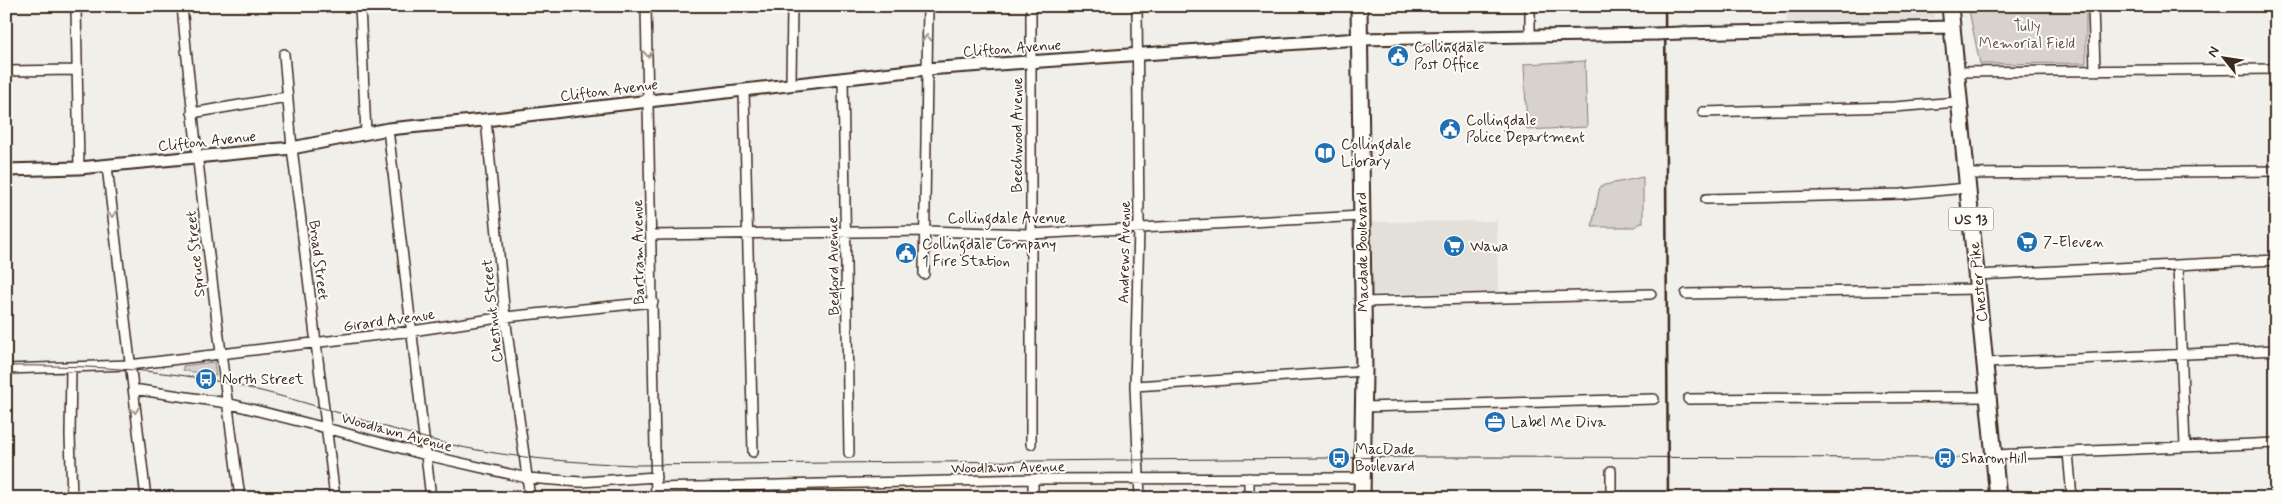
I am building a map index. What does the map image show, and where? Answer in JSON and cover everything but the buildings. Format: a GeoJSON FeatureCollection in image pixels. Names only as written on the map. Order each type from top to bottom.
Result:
{"type":"FeatureCollection","features":[{"type":"Feature","properties":{"kind":"main road","name":"Macdade Boulevard"},"geometry":{"type":"LineString","coordinates":[[1359,6],[1364,371],[1362,498]]}},
{"type":"Feature","properties":{"kind":"main road","name":"Chester Pike"},"geometry":{"type":"LineString","coordinates":[[1950,6],[1998,498]]}},
{"type":"Feature","properties":{"kind":"street"},"geometry":{"type":"LineString","coordinates":[[76,6],[79,168]]}},
{"type":"Feature","properties":{"kind":"street","name":"Spruce Street"},"geometry":{"type":"LineString","coordinates":[[182,6],[192,113],[220,354],[240,498]]}},
{"type":"Feature","properties":{"kind":"street"},"geometry":{"type":"LineString","coordinates":[[360,6],[366,133]]}},
{"type":"Feature","properties":{"kind":"street","name":"Bartram Avenue"},"geometry":{"type":"LineString","coordinates":[[646,6],[656,498]]}},
{"type":"Feature","properties":{"kind":"street"},"geometry":{"type":"LineString","coordinates":[[791,83],[792,6]]}},
{"type":"Feature","properties":{"kind":"street"},"geometry":{"type":"LineString","coordinates":[[924,274],[928,6]]}},
{"type":"Feature","properties":{"kind":"street","name":"Beechwood Avenue"},"geometry":{"type":"LineString","coordinates":[[1031,6],[1031,444]]}},
{"type":"Feature","properties":{"kind":"street","name":"Andrews Avenue"},"geometry":{"type":"LineString","coordinates":[[1137,6],[1140,228],[1135,386],[1140,498]]}},
{"type":"Feature","properties":{"kind":"street"},"geometry":{"type":"LineString","coordinates":[[1530,6],[1530,37]]}},
{"type":"Feature","properties":{"kind":"street"},"geometry":{"type":"LineString","coordinates":[[2093,6],[2095,71]]}},
{"type":"Feature","properties":{"kind":"street","name":"Clifton Avenue"},"geometry":{"type":"LineString","coordinates":[[6,170],[107,166],[292,148],[388,129],[486,120],[791,83],[926,69],[1031,63],[1138,53],[1358,39],[1952,27]]}},
{"type":"Feature","properties":{"kind":"street","name":"Broad Street"},"geometry":{"type":"LineString","coordinates":[[284,54],[292,148],[335,498]]}},
{"type":"Feature","properties":{"kind":"street"},"geometry":{"type":"LineString","coordinates":[[1956,72],[2276,69]]}},
{"type":"Feature","properties":{"kind":"street"},"geometry":{"type":"LineString","coordinates":[[6,71],[77,70]]}},
{"type":"Feature","properties":{"kind":"street","name":"Bedford Avenue"},"geometry":{"type":"LineString","coordinates":[[844,78],[849,453]]}},
{"type":"Feature","properties":{"kind":"street"},"geometry":{"type":"LineString","coordinates":[[744,90],[752,452]]}},
{"type":"Feature","properties":{"kind":"street"},"geometry":{"type":"LineString","coordinates":[[192,113],[288,97]]}},
{"type":"Feature","properties":{"kind":"street"},"geometry":{"type":"LineString","coordinates":[[1703,112],[1894,107],[1958,102]]}},
{"type":"Feature","properties":{"kind":"street","name":"Chestnut Street"},"geometry":{"type":"LineString","coordinates":[[486,120],[505,317],[530,498]]}},
{"type":"Feature","properties":{"kind":"street"},"geometry":{"type":"LineString","coordinates":[[388,129],[430,498]]}},
{"type":"Feature","properties":{"kind":"street"},"geometry":{"type":"LineString","coordinates":[[107,166],[146,498]]}},
{"type":"Feature","properties":{"kind":"street"},"geometry":{"type":"LineString","coordinates":[[1706,199],[1901,194],[1966,181],[2276,171]]}},
{"type":"Feature","properties":{"kind":"street","name":"Collingdale Avenue"},"geometry":{"type":"LineString","coordinates":[[652,235],[925,231],[1031,234],[1361,216]]}},
{"type":"Feature","properties":{"kind":"street"},"geometry":{"type":"LineString","coordinates":[[1686,294],[1978,282],[2178,265],[2276,260]]}},
{"type":"Feature","properties":{"kind":"street"},"geometry":{"type":"LineString","coordinates":[[2178,265],[2185,447]]}},
{"type":"Feature","properties":{"kind":"street"},"geometry":{"type":"LineString","coordinates":[[1362,302],[1652,294]]}},
{"type":"Feature","properties":{"kind":"street","name":"Girard Avenue"},"geometry":{"type":"LineString","coordinates":[[6,369],[129,365],[412,331],[505,317],[653,302]]}},
{"type":"Feature","properties":{"kind":"street"},"geometry":{"type":"LineString","coordinates":[[1986,363],[2276,350]]}},
{"type":"Feature","properties":{"kind":"street"},"geometry":{"type":"LineString","coordinates":[[71,368],[70,435],[72,498]]}},
{"type":"Feature","properties":{"kind":"street"},"geometry":{"type":"LineString","coordinates":[[1135,386],[1364,371]]}},
{"type":"Feature","properties":{"kind":"street","name":"Woodlawn Avenue"},"geometry":{"type":"LineString","coordinates":[[133,389],[227,403],[426,455],[527,478],[581,482],[656,477]]}},
{"type":"Feature","properties":{"kind":"street"},"geometry":{"type":"LineString","coordinates":[[1688,399],[1989,397]]}},
{"type":"Feature","properties":{"kind":"street"},"geometry":{"type":"LineString","coordinates":[[1364,407],[1654,398]]}},
{"type":"Feature","properties":{"kind":"street"},"geometry":{"type":"LineString","coordinates":[[1994,455],[2276,443]]}},
{"type":"Feature","properties":{"kind":"street"},"geometry":{"type":"LineString","coordinates":[[2068,452],[2072,498]]}},
{"type":"Feature","properties":{"kind":"street"},"geometry":{"type":"LineString","coordinates":[[1611,471],[1611,498]]}},
{"type":"Feature","properties":{"kind":"street"},"geometry":{"type":"LineString","coordinates":[[1249,478],[1249,498]]}},
{"type":"Feature","properties":{"kind":"street","name":"Woodlawn Avenue"},"geometry":{"type":"LineString","coordinates":[[656,488],[1032,479],[1361,478]]}},
{"type":"Feature","properties":{"kind":"street"},"geometry":{"type":"LineString","coordinates":[[1032,479],[1033,498]]}},
{"type":"Feature","properties":{"kind":"shaded area"},"geometry":{"type":"Polygon","coordinates":[[[1787,6],[1933,6],[1934,18],[1872,23],[1787,23],[1787,6]]]}},
{"type":"Feature","properties":{"kind":"shaded area"},"geometry":{"type":"Polygon","coordinates":[[[1497,221],[1498,292],[1370,294],[1369,222],[1497,221]]]}},
{"type":"Feature","properties":{"kind":"green space","name":"Tully Memorial Field"},"geometry":{"type":"Polygon","coordinates":[[[1968,6],[2086,6],[2086,63],[1980,64],[1968,6]]]}},
{"type":"Feature","properties":{"kind":"green space"},"geometry":{"type":"Polygon","coordinates":[[[1585,61],[1587,127],[1527,130],[1524,64],[1585,61]]]}},
{"type":"Feature","properties":{"kind":"green space"},"geometry":{"type":"Polygon","coordinates":[[[1643,177],[1643,222],[1634,227],[1592,227],[1600,186],[1643,177]]]}},
{"type":"Feature","properties":{"kind":"green space"},"geometry":{"type":"Polygon","coordinates":[[[214,362],[216,376],[183,370],[183,366],[214,362]]]}},
{"type":"Feature","properties":{"kind":"tram line"},"geometry":{"type":"LineString","coordinates":[[6,366],[106,368],[206,379],[265,392],[440,442],[488,452],[537,458],[635,465],[1424,457],[1968,458]]}},
{"type":"Feature","properties":{"kind":"railway"},"geometry":{"type":"LineString","coordinates":[[1665,6],[1668,498]]}},
{"type":"Feature","properties":{"kind":"place","name":"Collingdale Post Office"},"geometry":{"type":"Point","coordinates":[1398,56]}},
{"type":"Feature","properties":{"kind":"place","name":"Collingdale Police Department"},"geometry":{"type":"Point","coordinates":[1450,129]}},
{"type":"Feature","properties":{"kind":"place","name":"Collingdale Library"},"geometry":{"type":"Point","coordinates":[1325,153]}},
{"type":"Feature","properties":{"kind":"place","name":"7-Eleven"},"geometry":{"type":"Point","coordinates":[2027,242]}},
{"type":"Feature","properties":{"kind":"place","name":"Wawa"},"geometry":{"type":"Point","coordinates":[1454,246]}},
{"type":"Feature","properties":{"kind":"place","name":"Collingdale Company 1 Fire Station"},"geometry":{"type":"Point","coordinates":[906,253]}},
{"type":"Feature","properties":{"kind":"place","name":"North Street"},"geometry":{"type":"Point","coordinates":[206,379]}},
{"type":"Feature","properties":{"kind":"place","name":"Label Me Diva"},"geometry":{"type":"Point","coordinates":[1495,422]}},
{"type":"Feature","properties":{"kind":"place","name":"MacDade Boulevard"},"geometry":{"type":"Point","coordinates":[1339,458]}},
{"type":"Feature","properties":{"kind":"place","name":"Sharon Hill"},"geometry":{"type":"Point","coordinates":[1945,458]}}]}
